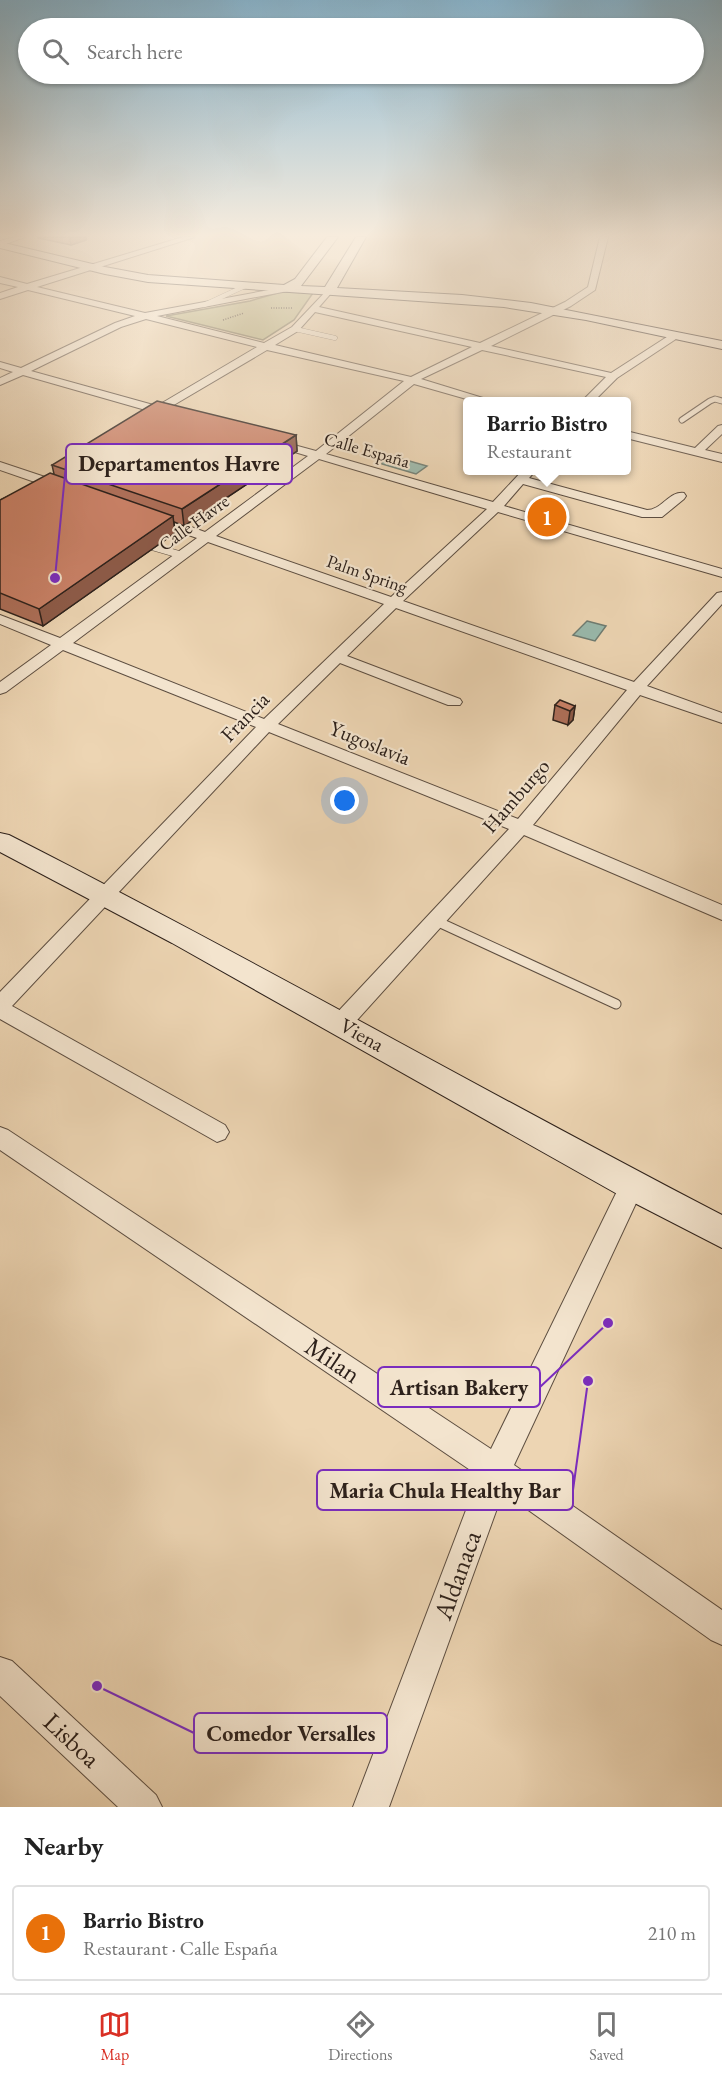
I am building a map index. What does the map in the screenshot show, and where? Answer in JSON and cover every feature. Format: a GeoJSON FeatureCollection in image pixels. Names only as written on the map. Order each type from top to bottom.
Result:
{"type":"FeatureCollection","features":[{"type":"Feature","properties":{"kind":"street"},"geometry":{"type":"LineString","coordinates":[[0,382],[127,321]]}},
{"type":"Feature","properties":{"kind":"street"},"geometry":{"type":"LineString","coordinates":[[171,321],[473,397]]}},
{"type":"Feature","properties":{"kind":"street"},"geometry":{"type":"LineString","coordinates":[[138,422],[295,329],[303,321]]}},
{"type":"Feature","properties":{"kind":"street"},"geometry":{"type":"LineString","coordinates":[[369,321],[614,376]]}},
{"type":"Feature","properties":{"kind":"street","name":"Calle Havre"},"geometry":{"type":"LineString","coordinates":[[0,689],[319,454],[412,380],[532,321]]}},
{"type":"Feature","properties":{"kind":"street"},"geometry":{"type":"LineString","coordinates":[[612,321],[722,345]]}},
{"type":"Feature","properties":{"kind":"street"},"geometry":{"type":"LineString","coordinates":[[654,321],[722,335]]}},
{"type":"Feature","properties":{"kind":"street"},"geometry":{"type":"LineString","coordinates":[[591,397],[614,376],[676,334]]}},
{"type":"Feature","properties":{"kind":"street"},"geometry":{"type":"LineString","coordinates":[[0,365],[180,416]]}},
{"type":"Feature","properties":{"kind":"street"},"geometry":{"type":"LineString","coordinates":[[697,452],[722,428]]}},
{"type":"Feature","properties":{"kind":"street"},"geometry":{"type":"LineString","coordinates":[[631,435],[722,458]]}},
{"type":"Feature","properties":{"kind":"street","name":"Calle España"},"geometry":{"type":"LineString","coordinates":[[264,439],[722,573]]}},
{"type":"Feature","properties":{"kind":"street"},"geometry":{"type":"LineString","coordinates":[[0,466],[72,491]]}},
{"type":"Feature","properties":{"kind":"street"},"geometry":{"type":"LineString","coordinates":[[526,475],[646,514],[657,514],[680,496]]}},
{"type":"Feature","properties":{"kind":"street","name":"Francia"},"geometry":{"type":"LineString","coordinates":[[0,1007],[266,726],[447,551],[496,507],[526,475]]}},
{"type":"Feature","properties":{"kind":"street","name":"Palm Spring"},"geometry":{"type":"LineString","coordinates":[[139,513],[722,718]]}},
{"type":"Feature","properties":{"kind":"street","name":"Hamburgo"},"geometry":{"type":"LineString","coordinates":[[341,1023],[521,827],[637,688],[722,596]]}},
{"type":"Feature","properties":{"kind":"street","name":"Yugoslavia"},"geometry":{"type":"LineString","coordinates":[[0,619],[521,827],[722,913]]}},
{"type":"Feature","properties":{"kind":"street"},"geometry":{"type":"LineString","coordinates":[[337,657],[454,702]]}},
{"type":"Feature","properties":{"kind":"street","name":"Viena"},"geometry":{"type":"LineString","coordinates":[[0,841],[106,894],[632,1186],[722,1232]]}},
{"type":"Feature","properties":{"kind":"street"},"geometry":{"type":"LineString","coordinates":[[0,1007],[217,1132]]}},
{"type":"Feature","properties":{"kind":"street","name":"Milan"},"geometry":{"type":"LineString","coordinates":[[0,1137],[496,1470],[722,1629]]}},
{"type":"Feature","properties":{"kind":"street","name":"Aldanaca"},"geometry":{"type":"LineString","coordinates":[[371,1807],[496,1470],[632,1186]]}},
{"type":"Feature","properties":{"kind":"street","name":"Lisboa"},"geometry":{"type":"LineString","coordinates":[[0,1673],[144,1807]]}},
{"type":"Feature","properties":{"kind":"lane"},"geometry":{"type":"LineString","coordinates":[[295,329],[335,338]]}},
{"type":"Feature","properties":{"kind":"lane"},"geometry":{"type":"LineString","coordinates":[[682,420],[720,400]]}},
{"type":"Feature","properties":{"kind":"lane"},"geometry":{"type":"LineString","coordinates":[[140,543],[181,555]]}},
{"type":"Feature","properties":{"kind":"lane"},"geometry":{"type":"LineString","coordinates":[[434,920],[616,1004]]}},
{"type":"Feature","properties":{"kind":"path"},"geometry":{"type":"LineString","coordinates":[[198,329],[221,321]]}},
{"type":"Feature","properties":{"kind":"shaded area"},"geometry":{"type":"Polygon","coordinates":[[[188,321],[292,321],[263,340],[188,321]]]}},
{"type":"Feature","properties":{"kind":"shaded area"},"geometry":{"type":"Polygon","coordinates":[[[399,458],[427,466],[416,474],[382,464],[382,461],[399,458]]]}},
{"type":"Feature","properties":{"kind":"shaded area"},"geometry":{"type":"Polygon","coordinates":[[[587,621],[606,626],[595,641],[573,635],[587,621]]]}},
{"type":"Feature","properties":{"kind":"building"},"geometry":{"type":"Polygon","coordinates":[[[157,401],[296,435],[182,509],[52,465],[157,401]]]}},
{"type":"Feature","properties":{"kind":"building"},"geometry":{"type":"Polygon","coordinates":[[[50,473],[173,516],[39,609],[0,593],[0,500],[50,473]]]}},
{"type":"Feature","properties":{"kind":"building"},"geometry":{"type":"Polygon","coordinates":[[[560,700],[575,706],[570,711],[555,705],[560,700]]]}},
{"type":"Feature","properties":{"kind":"place","name":"Barrio Bistro"},"geometry":{"type":"Point","coordinates":[547,517]}},
{"type":"Feature","properties":{"kind":"place","name":"Departamentos Havre"},"geometry":{"type":"Point","coordinates":[55,578]}},
{"type":"Feature","properties":{"kind":"place","name":"Artisan Bakery"},"geometry":{"type":"Point","coordinates":[608,1323]}},
{"type":"Feature","properties":{"kind":"place","name":"Maria Chula Healthy Bar"},"geometry":{"type":"Point","coordinates":[588,1381]}},
{"type":"Feature","properties":{"kind":"place","name":"Comedor Versalles"},"geometry":{"type":"Point","coordinates":[97,1686]}}]}
